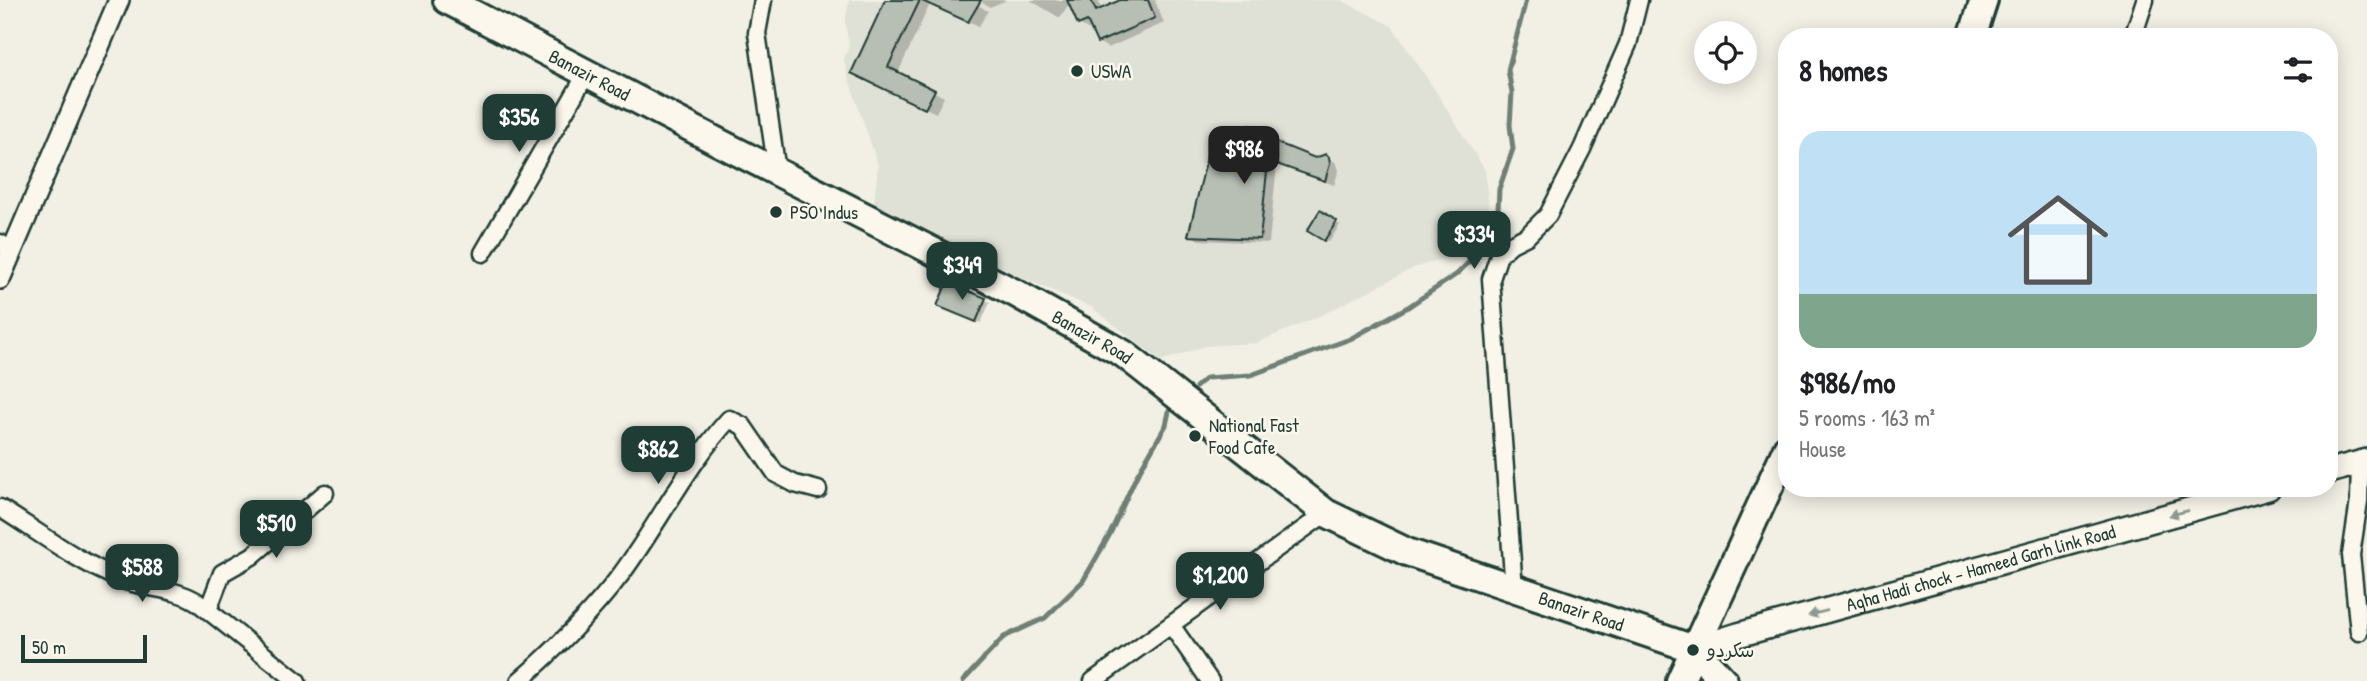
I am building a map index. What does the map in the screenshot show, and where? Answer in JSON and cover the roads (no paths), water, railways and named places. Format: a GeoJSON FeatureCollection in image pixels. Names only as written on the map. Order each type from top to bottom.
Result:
{"type":"FeatureCollection","features":[{"type":"Feature","properties":{"kind":"main road","name":"Banazir Road"},"geometry":{"type":"LineString","coordinates":[[447,0],[1017,294],[1124,354],[1326,513],[1407,552],[1694,649]]}},
{"type":"Feature","properties":{"kind":"main road"},"geometry":{"type":"LineString","coordinates":[[1975,28],[1984,0]]}},
{"type":"Feature","properties":{"kind":"main road"},"geometry":{"type":"LineString","coordinates":[[2338,469],[2364,462]]}},
{"type":"Feature","properties":{"kind":"main road"},"geometry":{"type":"LineString","coordinates":[[1680,681],[1778,467]]}},
{"type":"Feature","properties":{"kind":"main road","name":"Agha Hadi chock - Hameed Garh link Road"},"geometry":{"type":"LineString","coordinates":[[1694,649],[2236,497]]}},
{"type":"Feature","properties":{"kind":"main road"},"geometry":{"type":"LineString","coordinates":[[1694,649],[1724,681]]}},
{"type":"Feature","properties":{"kind":"street"},"geometry":{"type":"LineString","coordinates":[[0,279],[6,247],[119,0]]}},
{"type":"Feature","properties":{"kind":"street"},"geometry":{"type":"LineString","coordinates":[[762,0],[757,33],[777,172]]}},
{"type":"Feature","properties":{"kind":"street"},"geometry":{"type":"LineString","coordinates":[[1514,589],[1491,279],[1499,255],[1511,244],[1527,236],[1548,215],[1582,149],[1628,44],[1639,0]]}},
{"type":"Feature","properties":{"kind":"street"},"geometry":{"type":"LineString","coordinates":[[2136,28],[2145,0]]}},
{"type":"Feature","properties":{"kind":"street"},"geometry":{"type":"LineString","coordinates":[[483,253],[587,74]]}},
{"type":"Feature","properties":{"kind":"street"},"geometry":{"type":"LineString","coordinates":[[519,681],[574,627],[621,575],[708,443],[729,419],[743,426],[776,474],[795,484],[818,490]]}},
{"type":"Feature","properties":{"kind":"street"},"geometry":{"type":"LineString","coordinates":[[2359,632],[2351,555],[2364,462]]}},
{"type":"Feature","properties":{"kind":"street"},"geometry":{"type":"LineString","coordinates":[[208,610],[222,573],[252,556],[325,493]]}},
{"type":"Feature","properties":{"kind":"street"},"geometry":{"type":"LineString","coordinates":[[0,508],[90,565],[126,581],[182,593],[208,610],[297,681]]}},
{"type":"Feature","properties":{"kind":"street"},"geometry":{"type":"LineString","coordinates":[[1093,681],[1326,513]]}},
{"type":"Feature","properties":{"kind":"street"},"geometry":{"type":"LineString","coordinates":[[1171,625],[1210,681]]}},
{"type":"Feature","properties":{"kind":"waterway"},"geometry":{"type":"LineString","coordinates":[[1196,387],[1206,378],[1251,375],[1350,339],[1408,307],[1457,274],[1480,251],[1497,230],[1499,189],[1513,149],[1510,125],[1512,93],[1508,70],[1526,0]]}},
{"type":"Feature","properties":{"kind":"waterway"},"geometry":{"type":"LineString","coordinates":[[963,681],[1004,637],[1045,618],[1083,581],[1166,425],[1170,407]]}},
{"type":"Feature","properties":{"kind":"place","name":"USWA"},"geometry":{"type":"Point","coordinates":[1077,71]}},
{"type":"Feature","properties":{"kind":"place","name":"PSO Indus"},"geometry":{"type":"Point","coordinates":[776,212]}},
{"type":"Feature","properties":{"kind":"place","name":"National Fast Food Cafe"},"geometry":{"type":"Point","coordinates":[1195,436]}},
{"type":"Feature","properties":{"kind":"place","name":"سکردو"},"geometry":{"type":"Point","coordinates":[1693,650]}}]}
